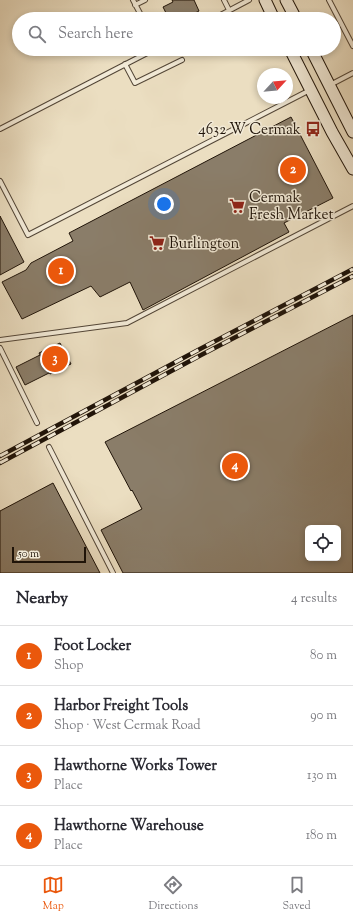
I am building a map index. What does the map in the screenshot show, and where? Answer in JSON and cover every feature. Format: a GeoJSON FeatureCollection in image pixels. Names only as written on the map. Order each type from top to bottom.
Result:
{"type":"FeatureCollection","features":[{"type":"Feature","properties":{"kind":"main road"},"geometry":{"type":"LineString","coordinates":[[265,0],[271,12]]}},
{"type":"Feature","properties":{"kind":"main road"},"geometry":{"type":"LineString","coordinates":[[286,0],[292,12]]}},
{"type":"Feature","properties":{"kind":"main road"},"geometry":{"type":"LineString","coordinates":[[294,56],[332,132],[353,169]]}},
{"type":"Feature","properties":{"kind":"main road"},"geometry":{"type":"LineString","coordinates":[[315,56],[353,132]]}},
{"type":"Feature","properties":{"kind":"lane"},"geometry":{"type":"LineString","coordinates":[[133,0],[139,12]]}},
{"type":"Feature","properties":{"kind":"lane"},"geometry":{"type":"LineString","coordinates":[[135,5],[145,0]]}},
{"type":"Feature","properties":{"kind":"lane"},"geometry":{"type":"LineString","coordinates":[[224,0],[229,10]]}},
{"type":"Feature","properties":{"kind":"lane"},"geometry":{"type":"LineString","coordinates":[[225,12],[249,0]]}},
{"type":"Feature","properties":{"kind":"lane"},"geometry":{"type":"LineString","coordinates":[[329,0],[335,12]]}},
{"type":"Feature","properties":{"kind":"lane"},"geometry":{"type":"LineString","coordinates":[[341,23],[353,46]]}},
{"type":"Feature","properties":{"kind":"lane"},"geometry":{"type":"LineString","coordinates":[[0,129],[141,56]]}},
{"type":"Feature","properties":{"kind":"lane"},"geometry":{"type":"LineString","coordinates":[[125,64],[135,83],[182,60]]}},
{"type":"Feature","properties":{"kind":"lane"},"geometry":{"type":"LineString","coordinates":[[330,85],[353,73]]}},
{"type":"Feature","properties":{"kind":"lane"},"geometry":{"type":"LineString","coordinates":[[0,181],[28,235],[310,89]]}},
{"type":"Feature","properties":{"kind":"lane"},"geometry":{"type":"LineString","coordinates":[[0,340],[127,323],[353,206]]}},
{"type":"Feature","properties":{"kind":"lane"},"geometry":{"type":"LineString","coordinates":[[0,348],[37,423]]}},
{"type":"Feature","properties":{"kind":"lane"},"geometry":{"type":"LineString","coordinates":[[49,448],[113,573]]}},
{"type":"Feature","properties":{"kind":"building"},"geometry":{"type":"Polygon","coordinates":[[[172,0],[194,0],[199,11],[166,12],[163,7],[173,2],[172,0]]]}},
{"type":"Feature","properties":{"kind":"building"},"geometry":{"type":"Polygon","coordinates":[[[291,117],[333,198],[284,223],[289,232],[143,310],[130,282],[100,297],[91,286],[22,319],[2,282],[26,270],[31,263],[73,241],[69,233],[291,117]]]}},
{"type":"Feature","properties":{"kind":"building"},"geometry":{"type":"Polygon","coordinates":[[[0,216],[24,262],[0,275],[0,216]]]}},
{"type":"Feature","properties":{"kind":"building"},"geometry":{"type":"Polygon","coordinates":[[[353,315],[353,573],[123,573],[101,530],[142,509],[132,490],[131,491],[105,442],[353,315]]]}},
{"type":"Feature","properties":{"kind":"building"},"geometry":{"type":"Polygon","coordinates":[[[60,343],[71,364],[50,374],[39,353],[60,343]]]}},
{"type":"Feature","properties":{"kind":"building"},"geometry":{"type":"Polygon","coordinates":[[[40,355],[49,373],[25,385],[16,367],[40,355]]]}},
{"type":"Feature","properties":{"kind":"building"},"geometry":{"type":"Polygon","coordinates":[[[53,483],[100,573],[0,573],[0,511],[53,483]]]}},
{"type":"Feature","properties":{"kind":"railway"},"geometry":{"type":"LineString","coordinates":[[0,456],[353,269]]}},
{"type":"Feature","properties":{"kind":"railway"},"geometry":{"type":"LineString","coordinates":[[0,463],[203,354],[353,276]]}},
{"type":"Feature","properties":{"kind":"place","name":"4632 W Cermak"},"geometry":{"type":"Point","coordinates":[313,129]}},
{"type":"Feature","properties":{"kind":"place","name":"Harbor Freight Tools"},"geometry":{"type":"Point","coordinates":[293,170]}},
{"type":"Feature","properties":{"kind":"place","name":"Cermak Fresh Market"},"geometry":{"type":"Point","coordinates":[237,206]}},
{"type":"Feature","properties":{"kind":"place","name":"Burlington"},"geometry":{"type":"Point","coordinates":[157,243]}},
{"type":"Feature","properties":{"kind":"place","name":"Foot Locker"},"geometry":{"type":"Point","coordinates":[61,271]}},
{"type":"Feature","properties":{"kind":"place","name":"Hawthorne Works Tower"},"geometry":{"type":"Point","coordinates":[55,359]}},
{"type":"Feature","properties":{"kind":"place","name":"Hawthorne Warehouse"},"geometry":{"type":"Point","coordinates":[235,466]}}]}
